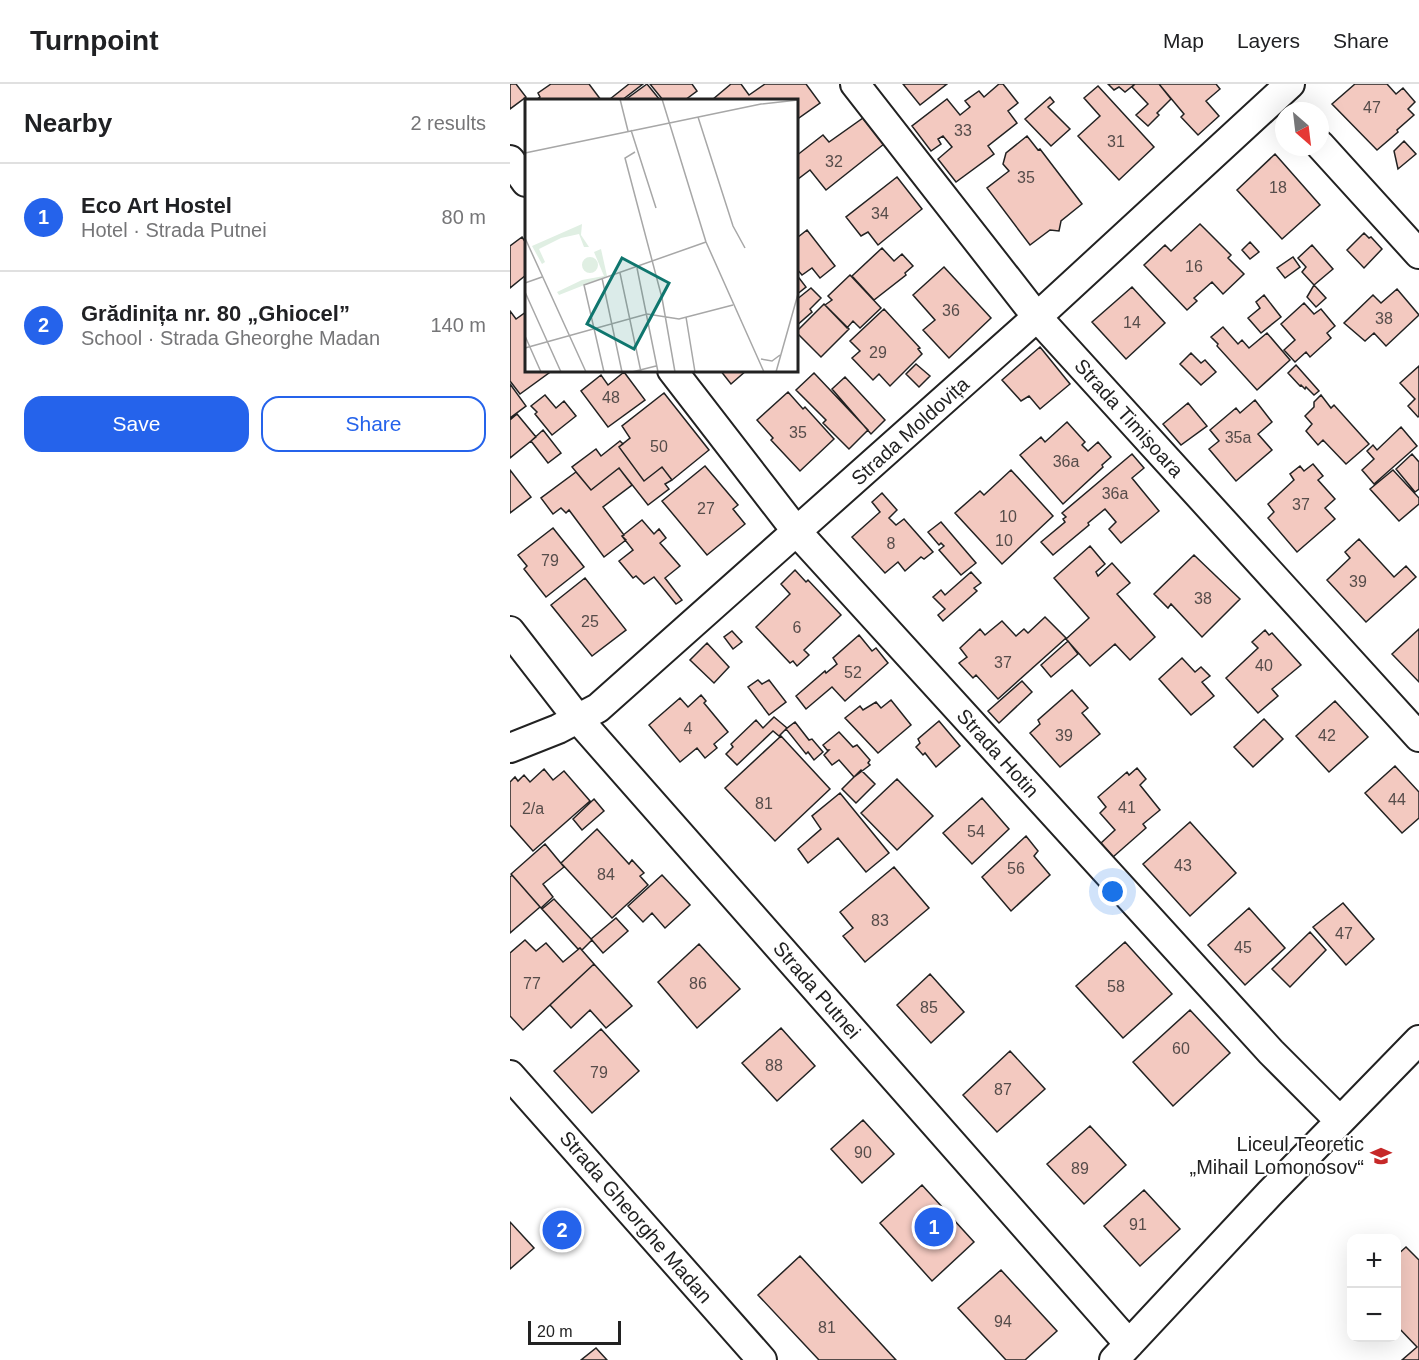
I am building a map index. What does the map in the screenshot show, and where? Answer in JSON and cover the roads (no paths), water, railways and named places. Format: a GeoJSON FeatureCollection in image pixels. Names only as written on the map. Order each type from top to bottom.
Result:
{"type":"FeatureCollection","features":[{"type":"Feature","properties":{"kind":"street","name":"Strada Timișoara"},"geometry":{"type":"LineString","coordinates":[[855,84],[1037,316],[1419,737]]}},
{"type":"Feature","properties":{"kind":"street","name":"Strada Moldovița"},"geometry":{"type":"LineString","coordinates":[[510,748],[598,708],[1037,316],[1280,94]]}},
{"type":"Feature","properties":{"kind":"street"},"geometry":{"type":"LineString","coordinates":[[1329,155],[1419,255]]}},
{"type":"Feature","properties":{"kind":"street"},"geometry":{"type":"LineString","coordinates":[[510,160],[525,181]]}},
{"type":"Feature","properties":{"kind":"street","name":"Strada Hotin"},"geometry":{"type":"LineString","coordinates":[[674,372],[797,532],[1271,1052],[1340,1122]]}},
{"type":"Feature","properties":{"kind":"street","name":"Strada Putnei"},"geometry":{"type":"LineString","coordinates":[[510,631],[578,719],[1122,1352]]}},
{"type":"Feature","properties":{"kind":"street"},"geometry":{"type":"LineString","coordinates":[[1122,1352],[1270,1193],[1419,1041]]}},
{"type":"Feature","properties":{"kind":"street","name":"Strada Gheorghe Madan"},"geometry":{"type":"LineString","coordinates":[[510,1075],[762,1360]]}},
{"type":"Feature","properties":{"kind":"place","name":"Liceul Teoretic „Mihail Lomonosov“"},"geometry":{"type":"Point","coordinates":[1381,1156]}},
{"type":"Feature","properties":{"kind":"place","name":"Eco Art Hostel"},"geometry":{"type":"Point","coordinates":[934,1227]}},
{"type":"Feature","properties":{"kind":"place","name":"Grădinița nr. 80 „Ghiocel”"},"geometry":{"type":"Point","coordinates":[562,1230]}}]}
